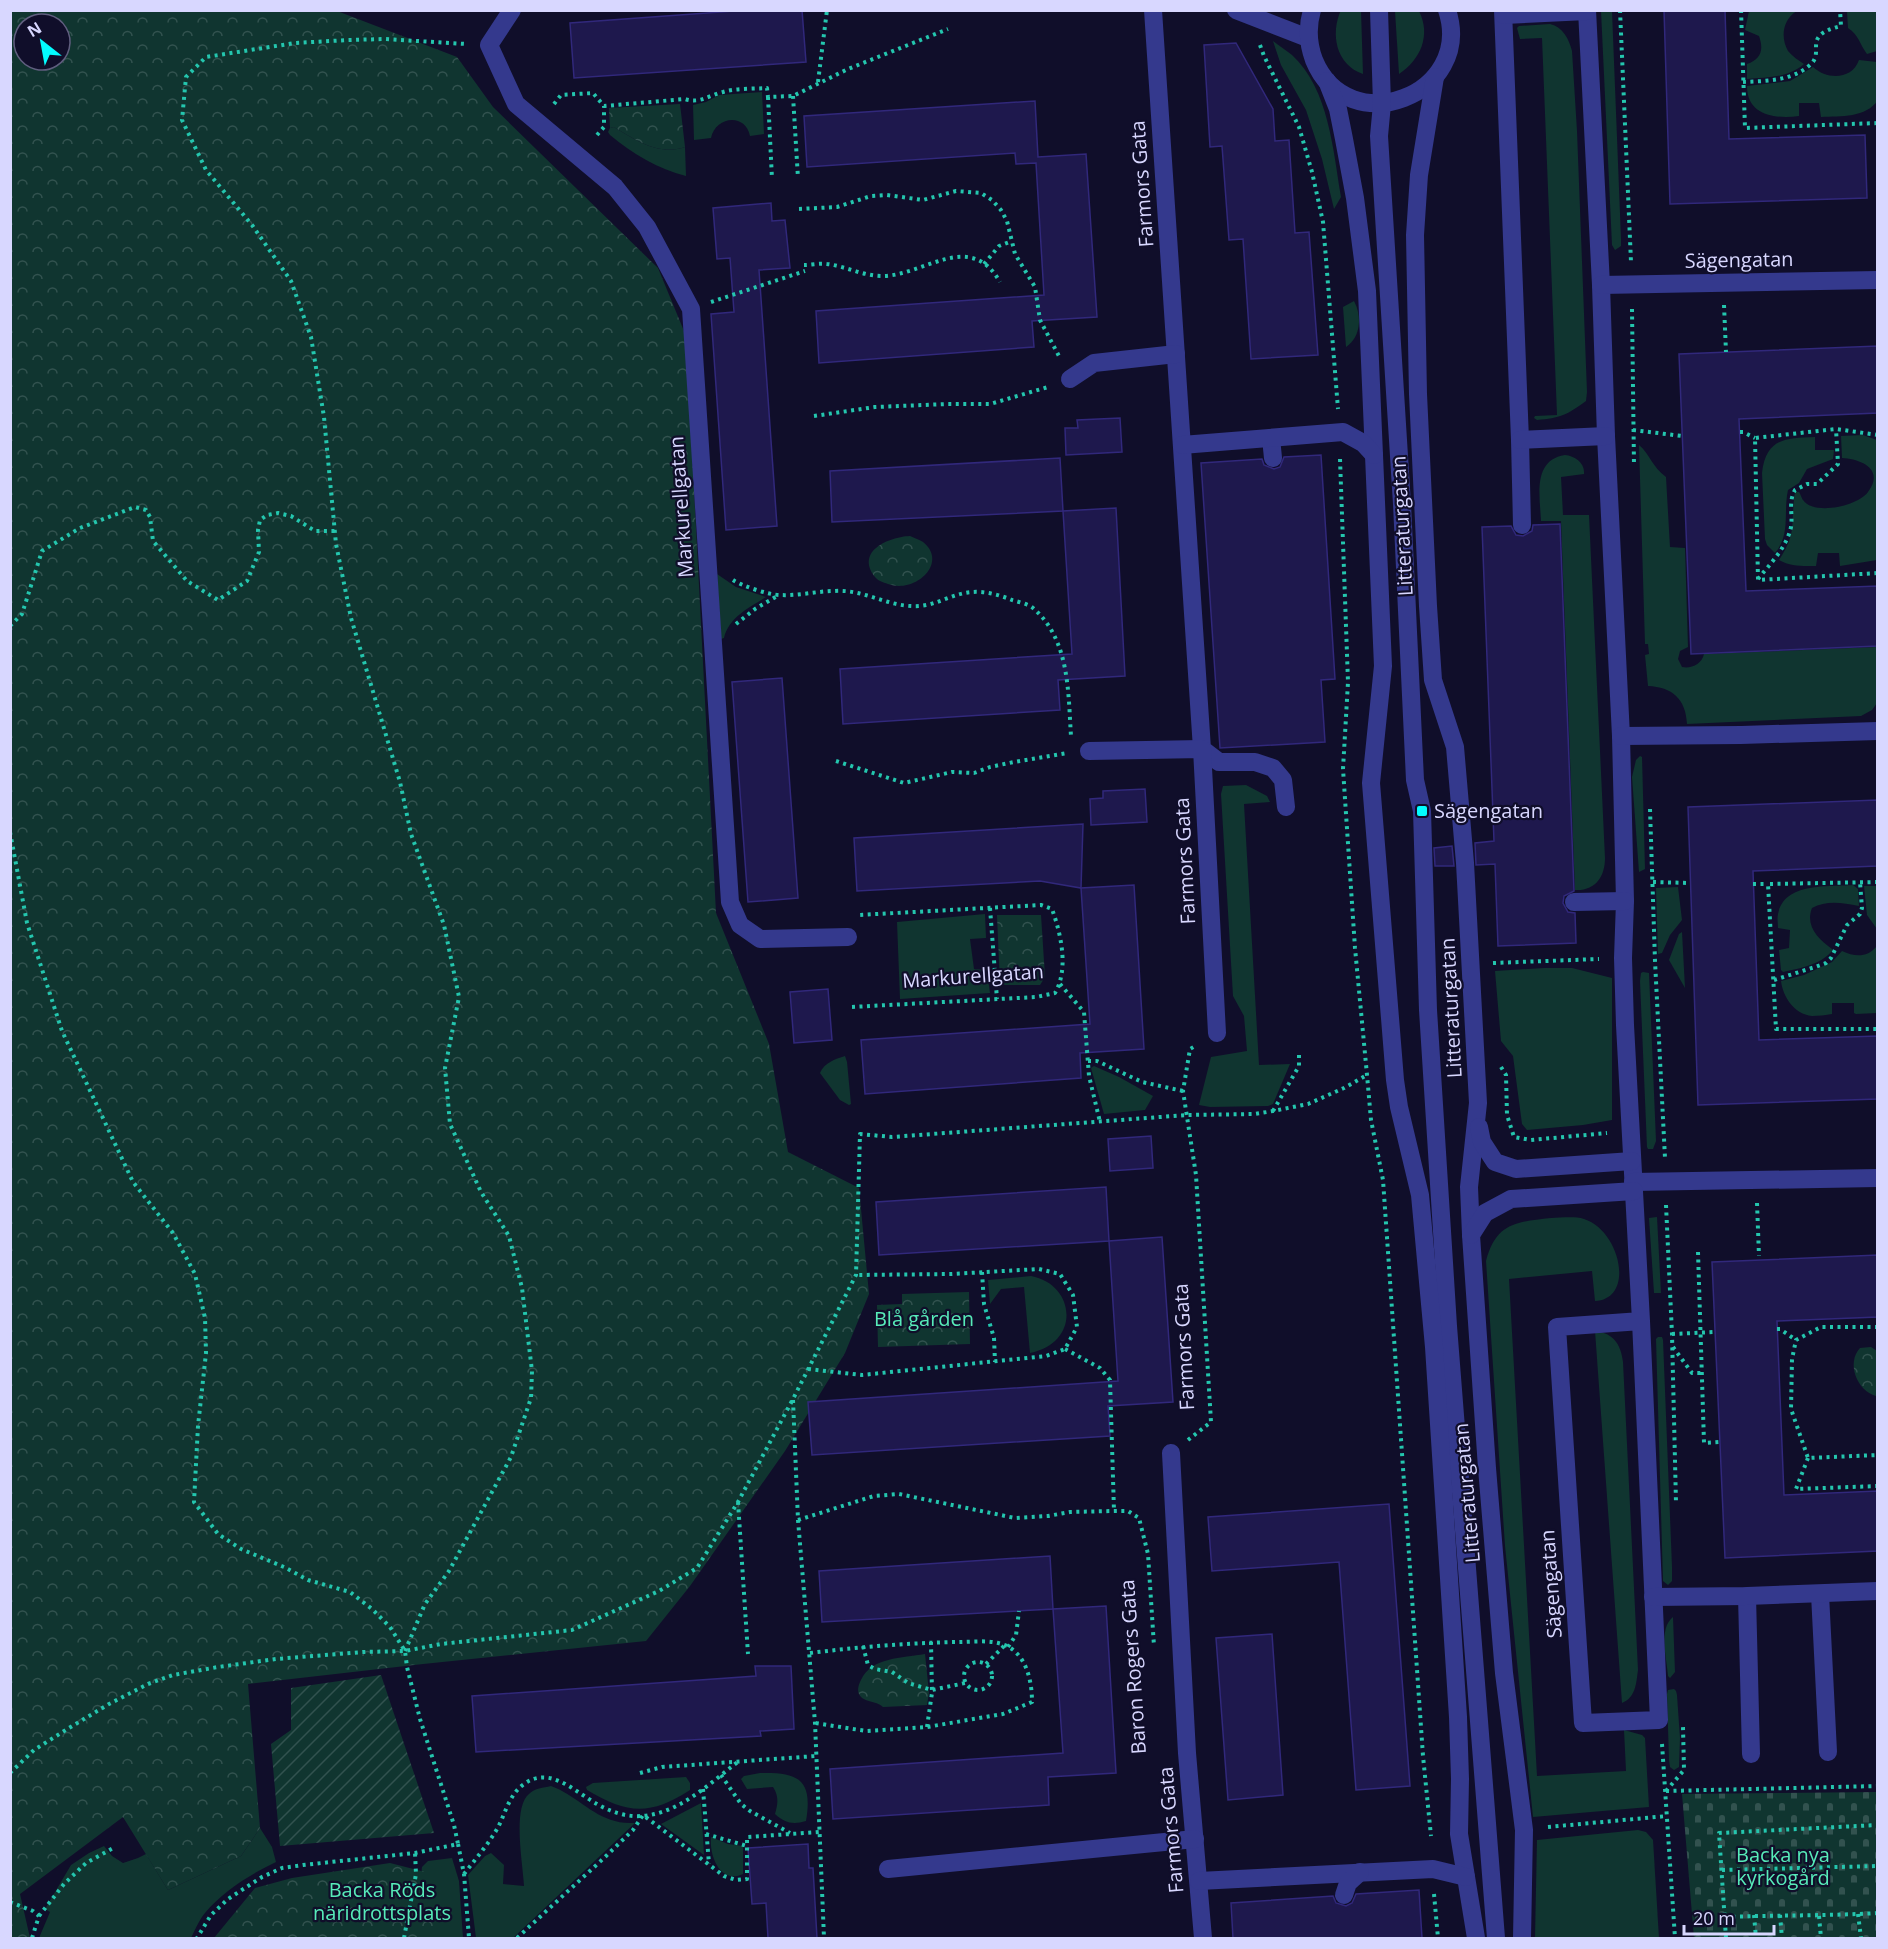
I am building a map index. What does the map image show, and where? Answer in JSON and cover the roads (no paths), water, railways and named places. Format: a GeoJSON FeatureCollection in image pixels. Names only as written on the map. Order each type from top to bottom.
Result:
{"type":"FeatureCollection","features":[{"type":"Feature","properties":{"kind":"street","name":"Markurellgatan"},"geometry":{"type":"LineString","coordinates":[[512,10],[489,45],[516,104],[615,187],[647,227],[691,309],[730,902],[740,925],[760,939],[848,938]]}},
{"type":"Feature","properties":{"kind":"street","name":"Farmors Gata"},"geometry":{"type":"LineString","coordinates":[[1154,10],[1202,749],[1217,1033]]}},
{"type":"Feature","properties":{"kind":"street"},"geometry":{"type":"LineString","coordinates":[[1236,10],[1308,38]]}},
{"type":"Feature","properties":{"kind":"street","name":"Litteraturgatan"},"geometry":{"type":"LineString","coordinates":[[1312,10],[1308,38],[1317,68],[1338,91],[1366,103],[1382,104],[1397,102],[1424,88],[1444,64],[1451,33],[1447,10]]}},
{"type":"Feature","properties":{"kind":"street"},"geometry":{"type":"LineString","coordinates":[[1378,10],[1382,104],[1379,136],[1402,504],[1415,780],[1422,811],[1428,1019],[1448,1326],[1496,1938]]}},
{"type":"Feature","properties":{"kind":"street"},"geometry":{"type":"LineString","coordinates":[[1522,525],[1504,13],[1587,11],[1621,735],[1625,901],[1623,958],[1653,1597],[1878,1591]]}},
{"type":"Feature","properties":{"kind":"street","name":"Litteraturgatan"},"geometry":{"type":"LineString","coordinates":[[1435,77],[1419,175],[1415,236],[1419,406],[1428,606],[1433,680],[1455,747],[1465,863],[1477,1082],[1477,1119],[1469,1186],[1471,1235],[1504,1673],[1524,1830],[1521,1938]]}},
{"type":"Feature","properties":{"kind":"street","name":"Litteraturgatan"},"geometry":{"type":"LineString","coordinates":[[1327,81],[1338,109],[1344,139],[1355,198],[1367,291],[1383,666],[1371,783],[1395,1080],[1399,1107],[1420,1195],[1434,1347],[1458,1717],[1459,1834],[1476,1938]]}},
{"type":"Feature","properties":{"kind":"street","name":"Sägengatan"},"geometry":{"type":"LineString","coordinates":[[1601,285],[1878,280]]}},
{"type":"Feature","properties":{"kind":"street"},"geometry":{"type":"LineString","coordinates":[[1070,379],[1094,363],[1176,354]]}},
{"type":"Feature","properties":{"kind":"street"},"geometry":{"type":"LineString","coordinates":[[1182,444],[1339,432],[1353,436],[1374,455]]}},
{"type":"Feature","properties":{"kind":"street"},"geometry":{"type":"LineString","coordinates":[[1520,440],[1606,436]]}},
{"type":"Feature","properties":{"kind":"street"},"geometry":{"type":"LineString","coordinates":[[1271,438],[1273,458]]}},
{"type":"Feature","properties":{"kind":"street"},"geometry":{"type":"LineString","coordinates":[[1621,735],[1742,735],[1878,731]]}},
{"type":"Feature","properties":{"kind":"street"},"geometry":{"type":"LineString","coordinates":[[1089,751],[1202,749],[1219,762],[1255,762],[1273,768],[1283,780],[1286,807]]}},
{"type":"Feature","properties":{"kind":"street"},"geometry":{"type":"LineString","coordinates":[[1574,902],[1625,901]]}},
{"type":"Feature","properties":{"kind":"street"},"geometry":{"type":"LineString","coordinates":[[1477,1119],[1482,1142],[1495,1162],[1516,1169],[1632,1155]]}},
{"type":"Feature","properties":{"kind":"street"},"geometry":{"type":"LineString","coordinates":[[1471,1235],[1485,1213],[1511,1198],[1665,1182],[1878,1178]]}},
{"type":"Feature","properties":{"kind":"street","name":"Sägengatan"},"geometry":{"type":"LineString","coordinates":[[1641,1321],[1557,1328],[1583,1723],[1659,1720],[1653,1597]]}},
{"type":"Feature","properties":{"kind":"street","name":"Farmors Gata"},"geometry":{"type":"LineString","coordinates":[[1171,1453],[1187,1753],[1203,1938]]}},
{"type":"Feature","properties":{"kind":"street"},"geometry":{"type":"LineString","coordinates":[[1820,1593],[1828,1752]]}},
{"type":"Feature","properties":{"kind":"street"},"geometry":{"type":"LineString","coordinates":[[1747,1596],[1751,1754]]}},
{"type":"Feature","properties":{"kind":"street"},"geometry":{"type":"LineString","coordinates":[[888,1869],[1195,1839]]}},
{"type":"Feature","properties":{"kind":"street"},"geometry":{"type":"LineString","coordinates":[[1199,1881],[1432,1869],[1466,1877]]}},
{"type":"Feature","properties":{"kind":"street"},"geometry":{"type":"LineString","coordinates":[[1344,1895],[1348,1883],[1360,1872]]}},
{"type":"Feature","properties":{"kind":"place","name":"Sägengatan"},"geometry":{"type":"Point","coordinates":[1422,811]}},
{"type":"Feature","properties":{"kind":"park label","name":"Blå gården"},"geometry":{"type":"Point","coordinates":[924,1319]}},
{"type":"Feature","properties":{"kind":"park label","name":"Backa nya kyrkogård"},"geometry":{"type":"Point","coordinates":[1783,1866]}},
{"type":"Feature","properties":{"kind":"park label","name":"Backa Röds näridrottsplats"},"geometry":{"type":"Point","coordinates":[382,1902]}}]}
